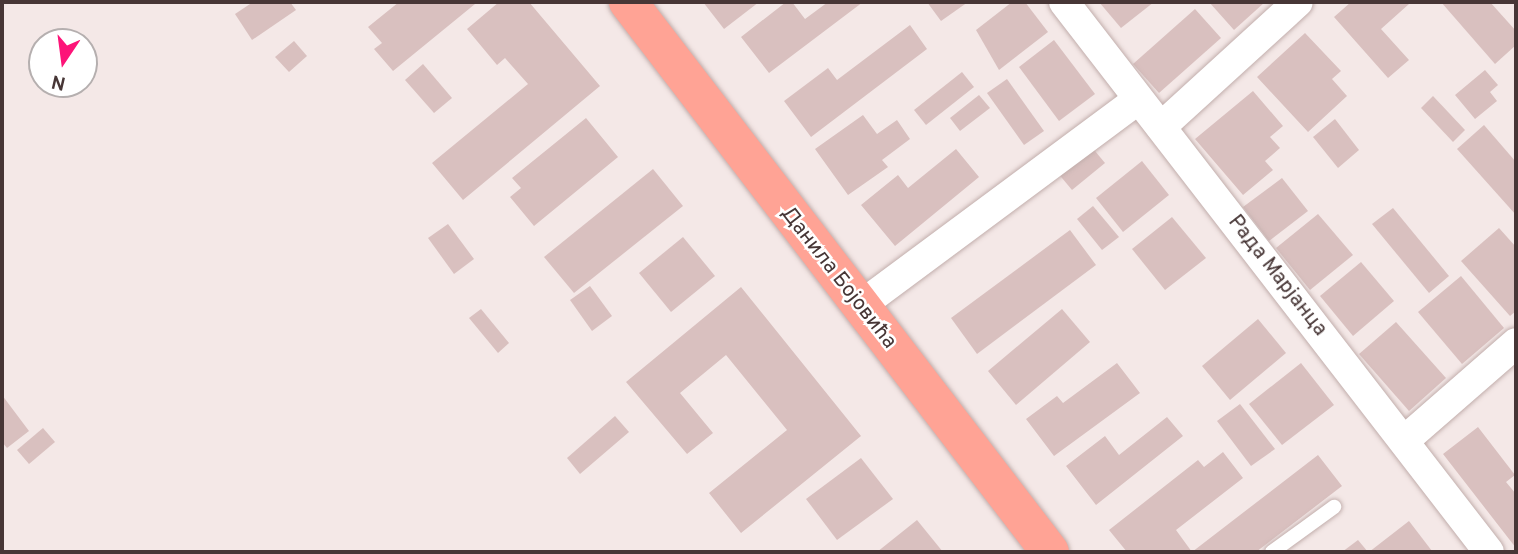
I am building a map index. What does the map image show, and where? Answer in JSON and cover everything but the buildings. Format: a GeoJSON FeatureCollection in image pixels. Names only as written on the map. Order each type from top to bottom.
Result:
{"type":"FeatureCollection","features":[{"type":"Feature","properties":{"kind":"main road","name":"Данила Бојовића"},"geometry":{"type":"LineString","coordinates":[[628,2],[1050,552]]}},
{"type":"Feature","properties":{"kind":"street","name":"Рада Марјанца"},"geometry":{"type":"LineString","coordinates":[[1064,2],[1137,100],[1161,127],[1405,440],[1489,552]]}},
{"type":"Feature","properties":{"kind":"street"},"geometry":{"type":"LineString","coordinates":[[1161,127],[1298,2]]}},
{"type":"Feature","properties":{"kind":"street"},"geometry":{"type":"LineString","coordinates":[[860,306],[1137,100]]}},
{"type":"Feature","properties":{"kind":"street"},"geometry":{"type":"LineString","coordinates":[[1405,440],[1516,343]]}},
{"type":"Feature","properties":{"kind":"lane"},"geometry":{"type":"LineString","coordinates":[[1272,552],[1334,507]]}}]}
